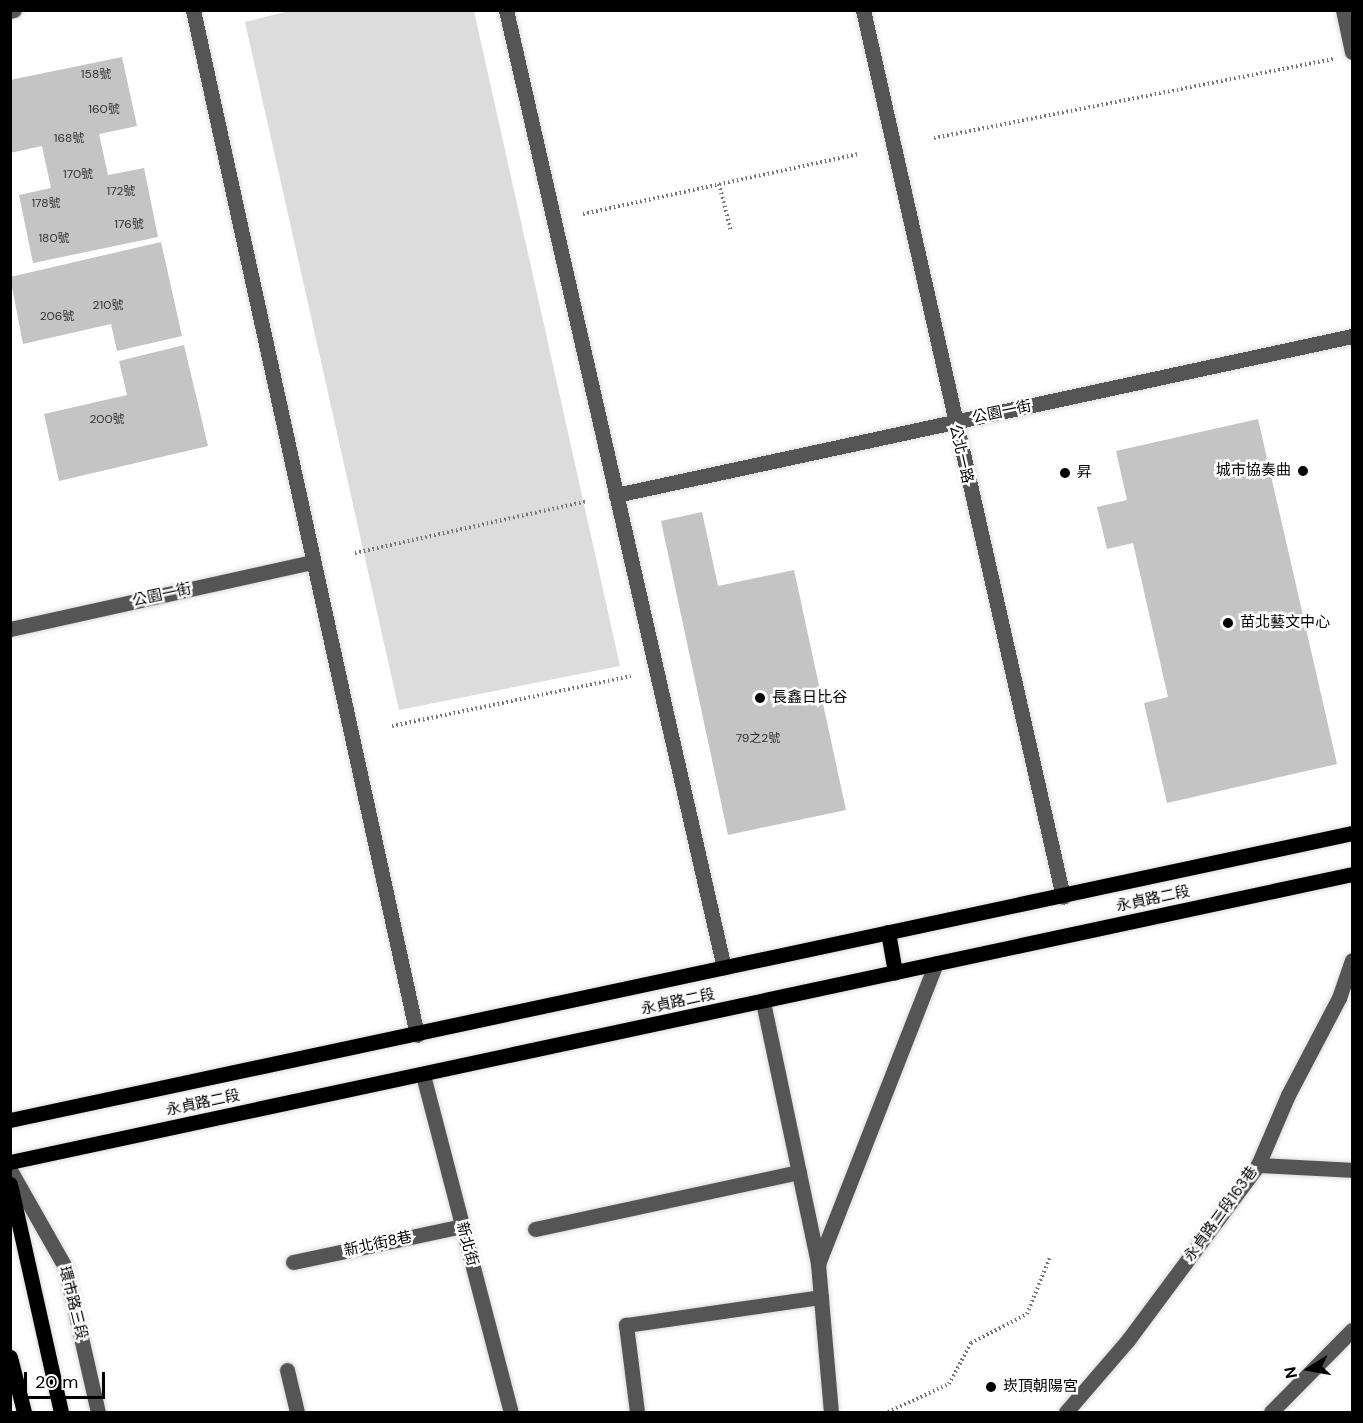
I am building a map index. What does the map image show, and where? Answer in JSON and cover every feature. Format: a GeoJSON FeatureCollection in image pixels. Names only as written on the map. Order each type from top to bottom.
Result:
{"type":"FeatureCollection","features":[{"type":"Feature","properties":{"kind":"main road","name":"永貞路二段"},"geometry":{"type":"LineString","coordinates":[[10,1120],[417,1035],[888,932],[1063,897],[1353,833]]}},
{"type":"Feature","properties":{"kind":"main road","name":"永貞路二段"},"geometry":{"type":"LineString","coordinates":[[10,1161],[423,1075],[1353,874]]}},
{"type":"Feature","properties":{"kind":"main road"},"geometry":{"type":"LineString","coordinates":[[888,932],[895,972]]}},
{"type":"Feature","properties":{"kind":"main road"},"geometry":{"type":"LineString","coordinates":[[10,1184],[36,1311],[62,1413]]}},
{"type":"Feature","properties":{"kind":"main road"},"geometry":{"type":"LineString","coordinates":[[10,1357],[24,1413]]}},
{"type":"Feature","properties":{"kind":"street"},"geometry":{"type":"LineString","coordinates":[[193,10],[417,1035]]}},
{"type":"Feature","properties":{"kind":"street"},"geometry":{"type":"LineString","coordinates":[[506,10],[724,968]]}},
{"type":"Feature","properties":{"kind":"street","name":"公北一路"},"geometry":{"type":"LineString","coordinates":[[863,10],[954,422],[1063,897]]}},
{"type":"Feature","properties":{"kind":"street"},"geometry":{"type":"LineString","coordinates":[[1343,10],[1347,55]]}},
{"type":"Feature","properties":{"kind":"street","name":"公園一街"},"geometry":{"type":"LineString","coordinates":[[616,495],[1353,336]]}},
{"type":"Feature","properties":{"kind":"street","name":"公園一街"},"geometry":{"type":"LineString","coordinates":[[10,629],[313,562]]}},
{"type":"Feature","properties":{"kind":"street","name":"永貞路二段163巷"},"geometry":{"type":"LineString","coordinates":[[1066,1413],[1128,1340],[1258,1165],[1288,1095],[1339,998],[1353,960]]}},
{"type":"Feature","properties":{"kind":"street"},"geometry":{"type":"LineString","coordinates":[[818,1264],[936,963]]}},
{"type":"Feature","properties":{"kind":"street"},"geometry":{"type":"LineString","coordinates":[[763,1002],[818,1264],[831,1413]]}},
{"type":"Feature","properties":{"kind":"street","name":"新北街"},"geometry":{"type":"LineString","coordinates":[[423,1075],[511,1413]]}},
{"type":"Feature","properties":{"kind":"street"},"geometry":{"type":"LineString","coordinates":[[1258,1165],[1353,1170]]}},
{"type":"Feature","properties":{"kind":"street","name":"環市路三段"},"geometry":{"type":"LineString","coordinates":[[10,1170],[65,1267],[98,1413]]}},
{"type":"Feature","properties":{"kind":"street"},"geometry":{"type":"LineString","coordinates":[[536,1229],[799,1172]]}},
{"type":"Feature","properties":{"kind":"street","name":"新北街8巷"},"geometry":{"type":"LineString","coordinates":[[293,1262],[462,1226]]}},
{"type":"Feature","properties":{"kind":"street"},"geometry":{"type":"LineString","coordinates":[[637,1413],[626,1325],[821,1297]]}},
{"type":"Feature","properties":{"kind":"street"},"geometry":{"type":"LineString","coordinates":[[1271,1413],[1353,1330]]}},
{"type":"Feature","properties":{"kind":"street"},"geometry":{"type":"LineString","coordinates":[[287,1370],[297,1413]]}},
{"type":"Feature","properties":{"kind":"path"},"geometry":{"type":"LineString","coordinates":[[934,138],[1347,55]]}},
{"type":"Feature","properties":{"kind":"path"},"geometry":{"type":"LineString","coordinates":[[583,214],[859,154]]}},
{"type":"Feature","properties":{"kind":"path"},"geometry":{"type":"LineString","coordinates":[[719,184],[731,231]]}},
{"type":"Feature","properties":{"kind":"path"},"geometry":{"type":"LineString","coordinates":[[355,553],[587,501]]}},
{"type":"Feature","properties":{"kind":"path"},"geometry":{"type":"LineString","coordinates":[[392,726],[631,676]]}},
{"type":"Feature","properties":{"kind":"path"},"geometry":{"type":"LineString","coordinates":[[888,1413],[949,1384],[971,1343],[1027,1314],[1050,1257]]}},
{"type":"Feature","properties":{"kind":"shaded area"},"geometry":{"type":"Polygon","coordinates":[[[289,11],[474,11],[620,666],[399,710],[245,22],[289,11]]]}},
{"type":"Feature","properties":{"kind":"building"},"geometry":{"type":"Polygon","coordinates":[[[122,57],[137,126],[99,134],[108,175],[144,168],[158,237],[33,263],[19,195],[51,188],[42,146],[10,153],[10,80],[122,57]]]}},
{"type":"Feature","properties":{"kind":"building"},"geometry":{"type":"Polygon","coordinates":[[[161,242],[182,336],[117,351],[111,324],[23,344],[10,277],[161,242]]]}},
{"type":"Feature","properties":{"kind":"building"},"geometry":{"type":"Polygon","coordinates":[[[184,345],[208,446],[59,481],[44,414],[127,395],[119,361],[184,345]]]}},
{"type":"Feature","properties":{"kind":"building","name":"苗北藝文中心"},"geometry":{"type":"Polygon","coordinates":[[[1258,419],[1337,764],[1167,803],[1144,703],[1168,697],[1133,543],[1107,549],[1097,507],[1127,500],[1116,451],[1258,419]]]}},
{"type":"Feature","properties":{"kind":"building","name":"長鑫日比谷"},"geometry":{"type":"Polygon","coordinates":[[[702,512],[718,586],[794,570],[846,810],[728,835],[661,521],[702,512]]]}},
{"type":"Feature","properties":{"kind":"place","name":"城市協奏曲"},"geometry":{"type":"Point","coordinates":[1303,471]}},
{"type":"Feature","properties":{"kind":"place","name":"昇"},"geometry":{"type":"Point","coordinates":[1065,473]}},
{"type":"Feature","properties":{"kind":"place","name":"苗北藝文中心"},"geometry":{"type":"Point","coordinates":[1228,623]}},
{"type":"Feature","properties":{"kind":"place","name":"長鑫日比谷"},"geometry":{"type":"Point","coordinates":[760,698]}},
{"type":"Feature","properties":{"kind":"place","name":"崁頂朝陽宮"},"geometry":{"type":"Point","coordinates":[991,1387]}}]}
